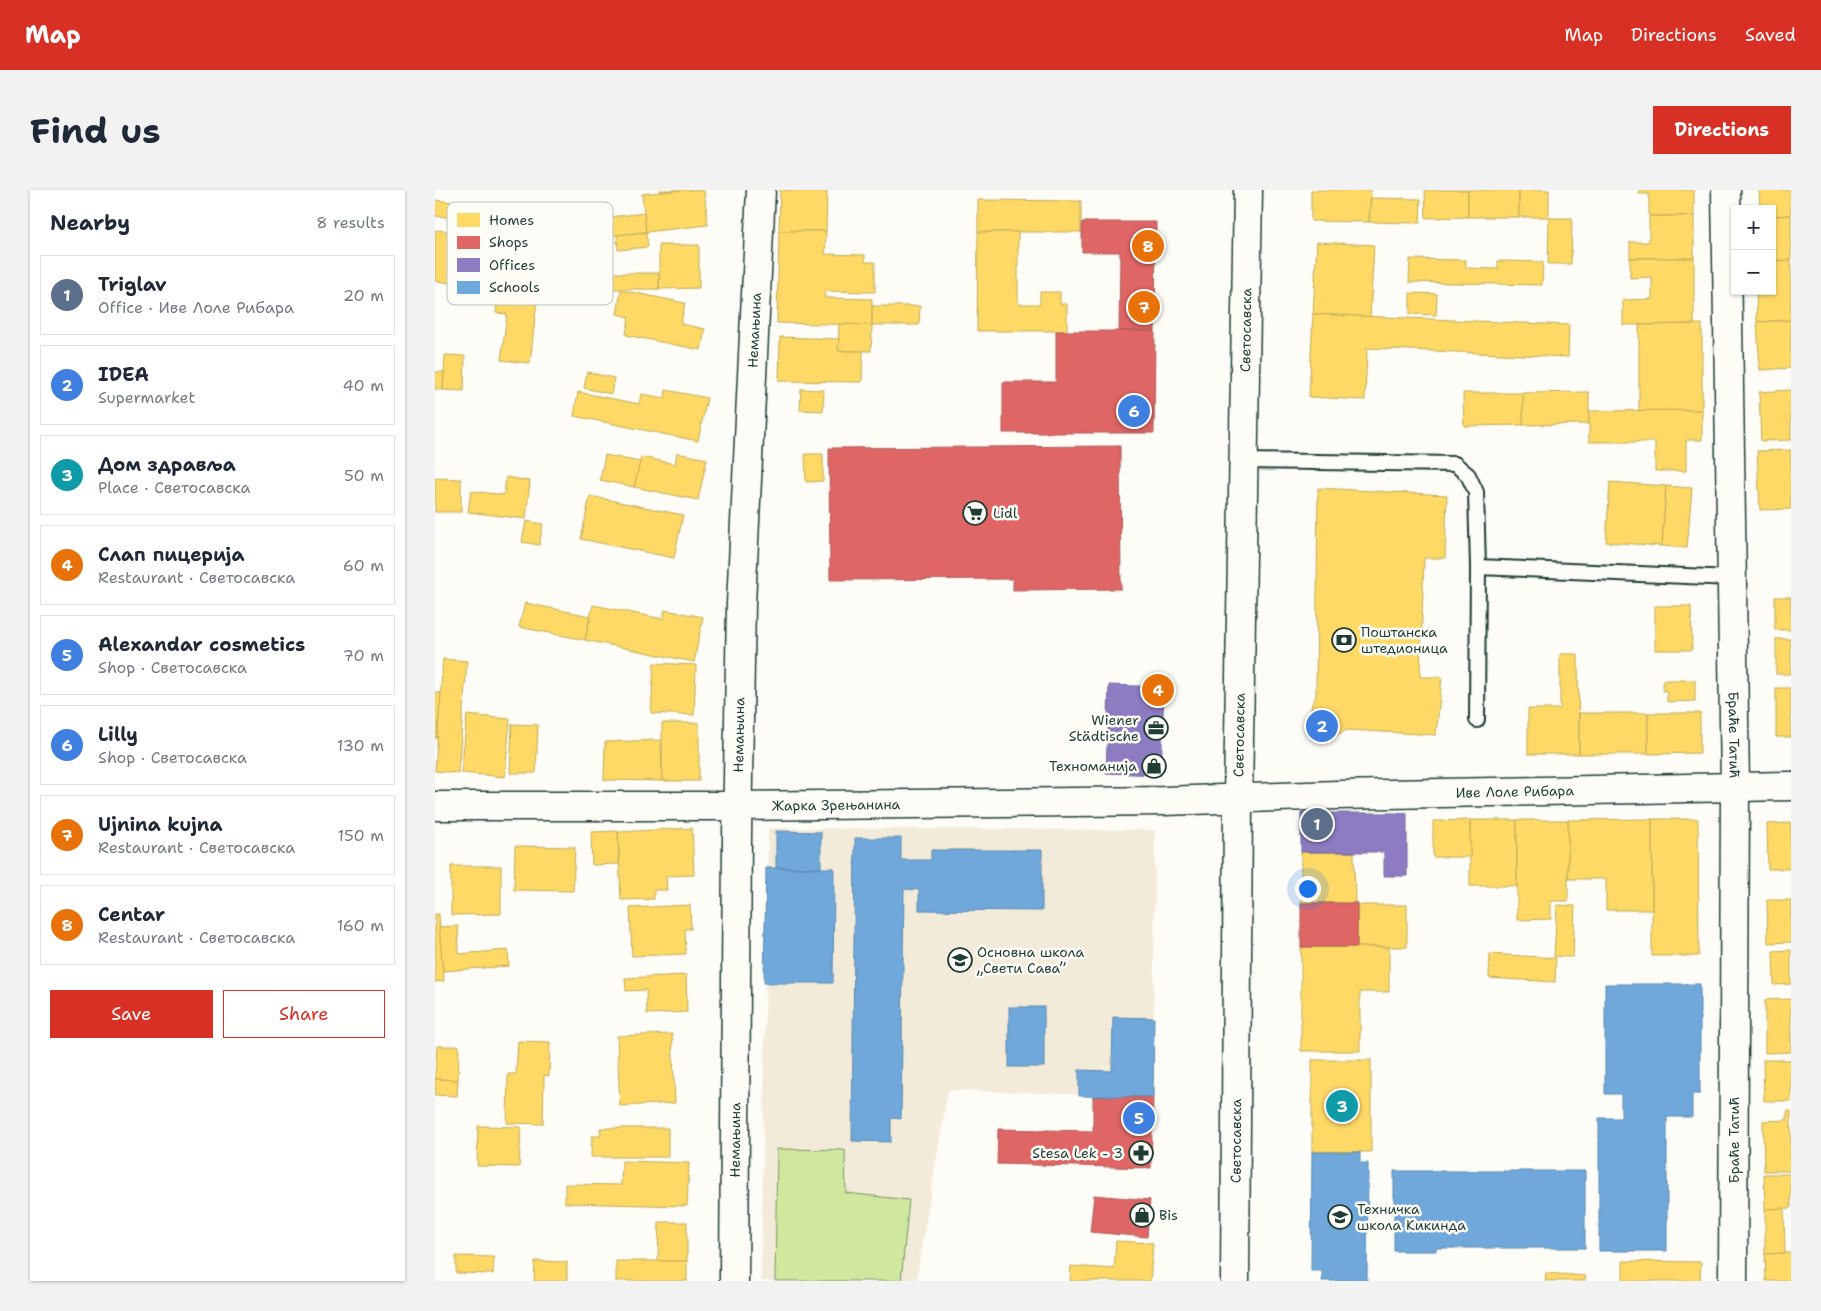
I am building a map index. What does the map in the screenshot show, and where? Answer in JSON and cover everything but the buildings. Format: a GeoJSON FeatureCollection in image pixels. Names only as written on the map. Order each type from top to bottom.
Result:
{"type":"FeatureCollection","features":[{"type":"Feature","properties":{"kind":"street","name":"Немањина"},"geometry":{"type":"LineString","coordinates":[[734,1281],[737,806],[741,604],[761,190]]}},
{"type":"Feature","properties":{"kind":"street","name":"Светосавска"},"geometry":{"type":"LineString","coordinates":[[1235,1281],[1238,799],[1248,190]]}},
{"type":"Feature","properties":{"kind":"street","name":"Браће Татић"},"geometry":{"type":"LineString","coordinates":[[1726,190],[1735,786],[1733,1281]]}},
{"type":"Feature","properties":{"kind":"street","name":"Иве Лоле Рибара"},"geometry":{"type":"LineString","coordinates":[[1238,799],[1337,795],[1791,786]]}},
{"type":"Feature","properties":{"kind":"street","name":"Жарка Зрењанина"},"geometry":{"type":"LineString","coordinates":[[435,806],[737,806],[1238,799]]}},
{"type":"Feature","properties":{"kind":"lane"},"geometry":{"type":"LineString","coordinates":[[1244,461],[1455,464],[1468,475],[1476,492],[1478,566],[1477,720]]}},
{"type":"Feature","properties":{"kind":"lane"},"geometry":{"type":"LineString","coordinates":[[1478,566],[1732,578]]}},
{"type":"Feature","properties":{"kind":"shaded area","name":"Основна школа „Свети Сава”"},"geometry":{"type":"Polygon","coordinates":[[[768,828],[1155,830],[1153,1097],[948,1090],[916,1281],[761,1281],[768,828]]]}},
{"type":"Feature","properties":{"kind":"green space"},"geometry":{"type":"Polygon","coordinates":[[[777,1149],[845,1150],[846,1193],[909,1200],[901,1281],[775,1281],[777,1149]]]}},
{"type":"Feature","properties":{"kind":"place","name":"Centar"},"geometry":{"type":"Point","coordinates":[1148,246]}},
{"type":"Feature","properties":{"kind":"place","name":"Ujnina kujna"},"geometry":{"type":"Point","coordinates":[1144,307]}},
{"type":"Feature","properties":{"kind":"place","name":"Lilly"},"geometry":{"type":"Point","coordinates":[1134,411]}},
{"type":"Feature","properties":{"kind":"place","name":"Lidl"},"geometry":{"type":"Point","coordinates":[975,513]}},
{"type":"Feature","properties":{"kind":"place","name":"Поштанска штедионица"},"geometry":{"type":"Point","coordinates":[1344,640]}},
{"type":"Feature","properties":{"kind":"place","name":"Слап пицерија"},"geometry":{"type":"Point","coordinates":[1158,690]}},
{"type":"Feature","properties":{"kind":"place","name":"IDEA"},"geometry":{"type":"Point","coordinates":[1322,726]}},
{"type":"Feature","properties":{"kind":"place","name":"Wiener Städtische"},"geometry":{"type":"Point","coordinates":[1156,728]}},
{"type":"Feature","properties":{"kind":"place","name":"Техноманија"},"geometry":{"type":"Point","coordinates":[1154,766]}},
{"type":"Feature","properties":{"kind":"place","name":"Triglav"},"geometry":{"type":"Point","coordinates":[1317,824]}},
{"type":"Feature","properties":{"kind":"place","name":"Основна школа „Свети Сава”"},"geometry":{"type":"Point","coordinates":[960,960]}},
{"type":"Feature","properties":{"kind":"place","name":"Дом здравља"},"geometry":{"type":"Point","coordinates":[1342,1106]}},
{"type":"Feature","properties":{"kind":"place","name":"Alexandar cosmetics"},"geometry":{"type":"Point","coordinates":[1139,1118]}},
{"type":"Feature","properties":{"kind":"place","name":"Stesa Lek - 3"},"geometry":{"type":"Point","coordinates":[1141,1153]}},
{"type":"Feature","properties":{"kind":"place","name":"Bis"},"geometry":{"type":"Point","coordinates":[1142,1215]}},
{"type":"Feature","properties":{"kind":"place","name":"Техничка школа Кикинда"},"geometry":{"type":"Point","coordinates":[1340,1217]}}]}
